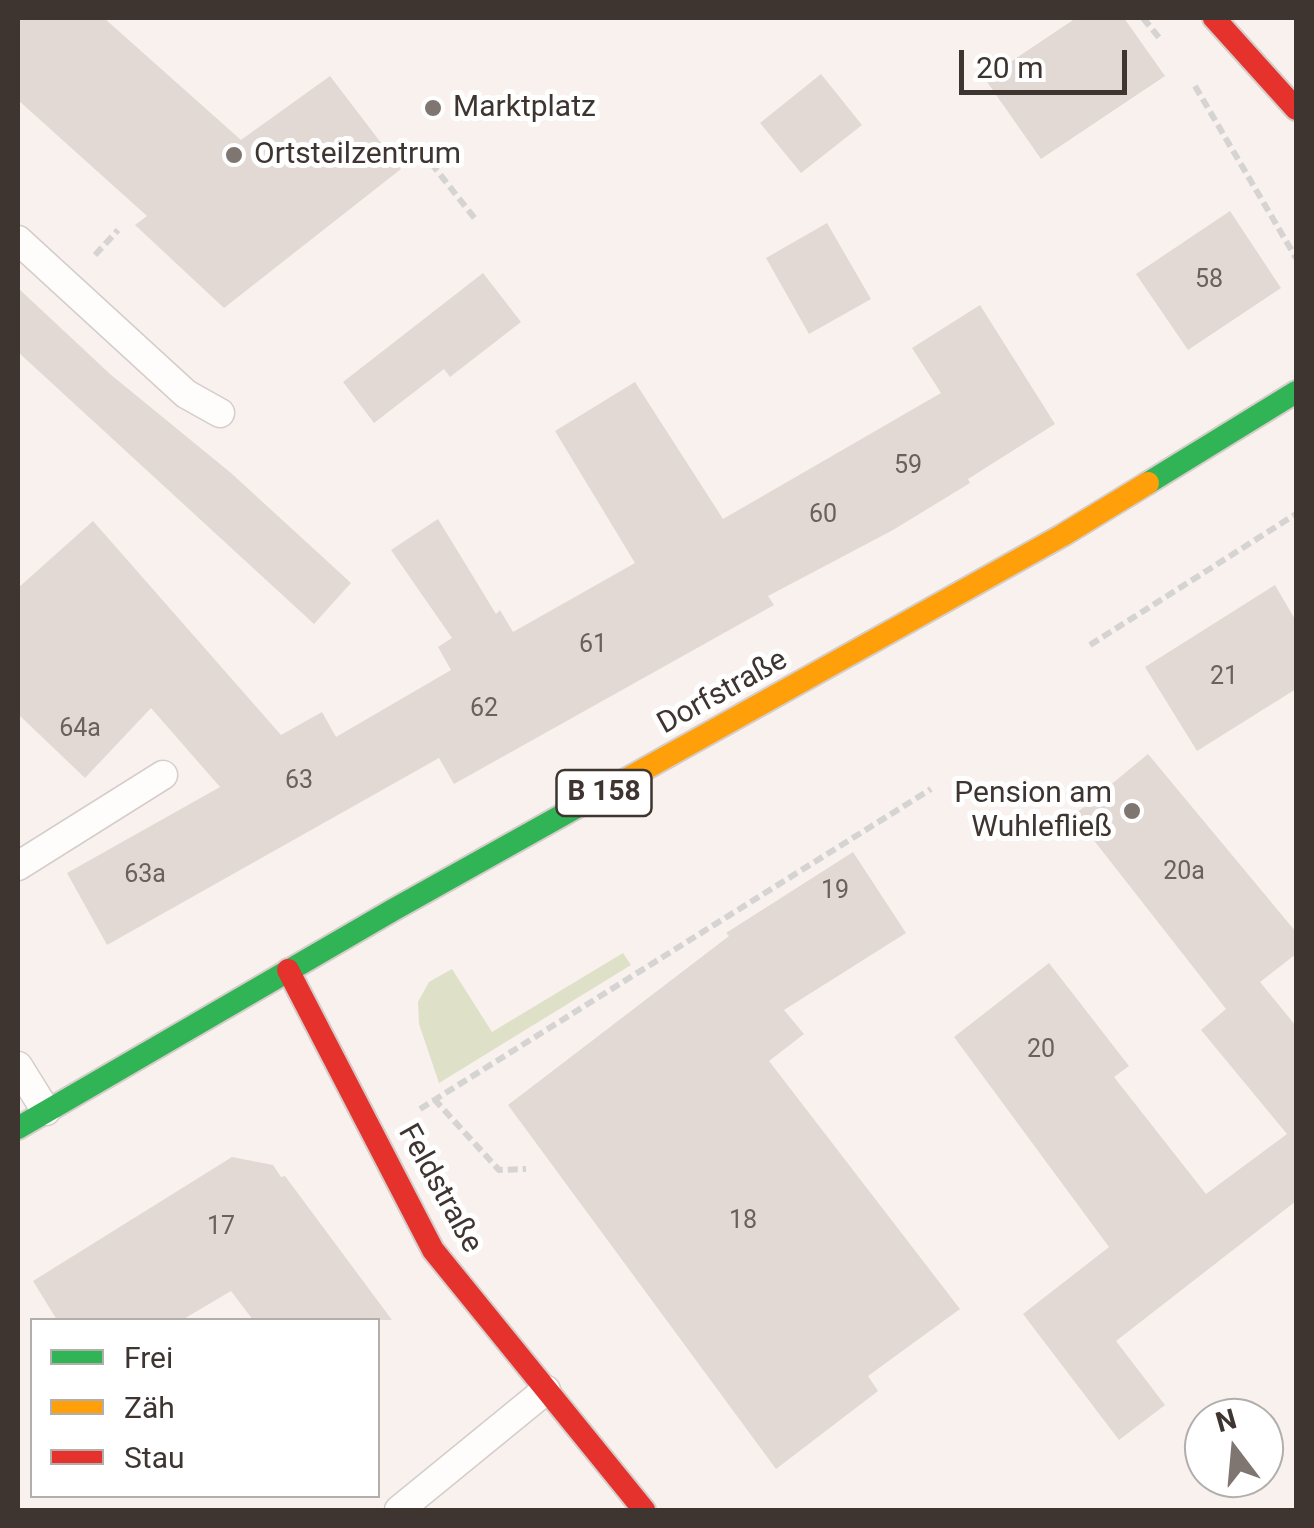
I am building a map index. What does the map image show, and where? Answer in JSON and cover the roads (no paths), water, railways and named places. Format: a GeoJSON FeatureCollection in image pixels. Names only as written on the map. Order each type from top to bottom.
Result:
{"type":"FeatureCollection","features":[{"type":"Feature","properties":{"kind":"main road"},"geometry":{"type":"LineString","coordinates":[[1214,18],[1296,109]]}},
{"type":"Feature","properties":{"kind":"main road","name":"Dorfstraße"},"geometry":{"type":"LineString","coordinates":[[18,1128],[288,970],[1063,535],[1296,392]]}},
{"type":"Feature","properties":{"kind":"main road","name":"Feldstraße"},"geometry":{"type":"LineString","coordinates":[[288,970],[433,1250],[644,1510]]}},
{"type":"Feature","properties":{"kind":"lane"},"geometry":{"type":"LineString","coordinates":[[18,240],[186,394],[220,413]]}},
{"type":"Feature","properties":{"kind":"lane"},"geometry":{"type":"LineString","coordinates":[[18,866],[163,775]]}},
{"type":"Feature","properties":{"kind":"lane"},"geometry":{"type":"LineString","coordinates":[[18,1066],[46,1111]]}},
{"type":"Feature","properties":{"kind":"lane"},"geometry":{"type":"LineString","coordinates":[[399,1510],[546,1390]]}},
{"type":"Feature","properties":{"kind":"place","name":"Marktplatz"},"geometry":{"type":"Point","coordinates":[433,108]}},
{"type":"Feature","properties":{"kind":"place","name":"Ortsteilzentrum"},"geometry":{"type":"Point","coordinates":[234,155]}},
{"type":"Feature","properties":{"kind":"place","name":"Pension am Wuhlefließ"},"geometry":{"type":"Point","coordinates":[1132,811]}}]}
